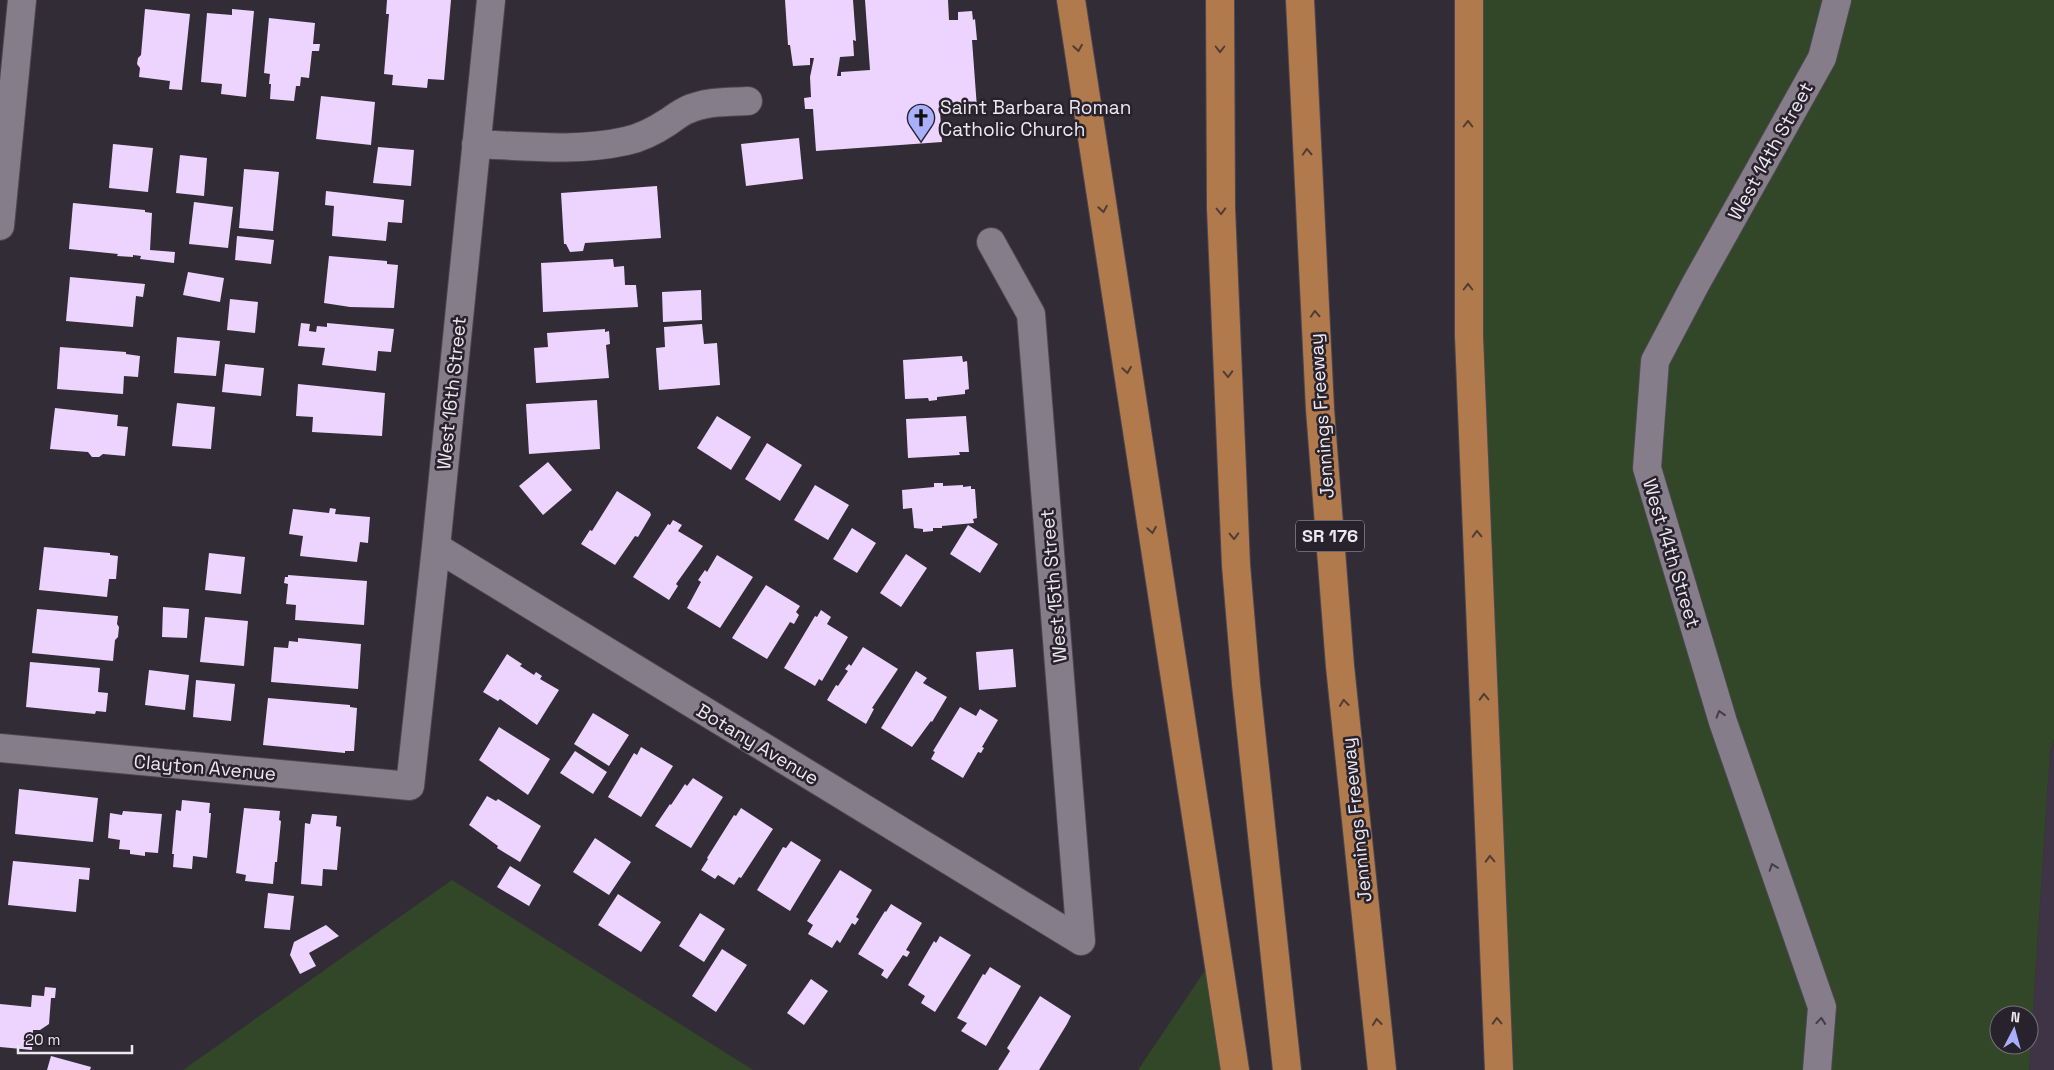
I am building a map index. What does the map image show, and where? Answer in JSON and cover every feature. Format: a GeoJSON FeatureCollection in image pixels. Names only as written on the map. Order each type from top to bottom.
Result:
{"type":"FeatureCollection","features":[{"type":"Feature","properties":{"kind":"highway"},"geometry":{"type":"LineString","coordinates":[[1071,0],[1235,1070]]}},
{"type":"Feature","properties":{"kind":"highway"},"geometry":{"type":"LineString","coordinates":[[1220,0],[1221,208],[1236,565],[1247,694],[1287,1070]]}},
{"type":"Feature","properties":{"kind":"highway","name":"Jennings Freeway"},"geometry":{"type":"LineString","coordinates":[[1300,0],[1320,419],[1340,666],[1382,1070]]}},
{"type":"Feature","properties":{"kind":"highway"},"geometry":{"type":"LineString","coordinates":[[1469,0],[1468,336],[1499,1070]]}},
{"type":"Feature","properties":{"kind":"street"},"geometry":{"type":"LineString","coordinates":[[0,226],[22,0]]}},
{"type":"Feature","properties":{"kind":"street","name":"West 16th Street"},"geometry":{"type":"LineString","coordinates":[[410,786],[491,0]]}},
{"type":"Feature","properties":{"kind":"street","name":"West 14th Street"},"geometry":{"type":"LineString","coordinates":[[1817,1070],[1822,1007],[1723,722],[1647,468],[1655,361],[1695,285],[1822,58],[1837,0]]}},
{"type":"Feature","properties":{"kind":"street"},"geometry":{"type":"LineString","coordinates":[[476,144],[562,147],[627,141],[651,132],[686,110],[697,106],[710,103],[748,101]]}},
{"type":"Feature","properties":{"kind":"street","name":"West 15th Street"},"geometry":{"type":"LineString","coordinates":[[990,242],[1031,314],[1081,941]]}},
{"type":"Feature","properties":{"kind":"street","name":"Botany Avenue"},"geometry":{"type":"LineString","coordinates":[[436,546],[1081,941]]}},
{"type":"Feature","properties":{"kind":"street","name":"Clayton Avenue"},"geometry":{"type":"LineString","coordinates":[[0,748],[410,786]]}},
{"type":"Feature","properties":{"kind":"shaded area"},"geometry":{"type":"Polygon","coordinates":[[[2054,739],[2054,1070],[2029,1070],[2030,1055],[2039,1055],[2039,1005],[2033,1005],[2050,752],[2054,739]]]}},
{"type":"Feature","properties":{"kind":"green space"},"geometry":{"type":"Polygon","coordinates":[[[1469,0],[2054,0],[2054,739],[2050,752],[2033,1005],[1989,1005],[1989,1055],[2030,1055],[2029,1070],[1499,1070],[1469,0]]]}},
{"type":"Feature","properties":{"kind":"green space"},"geometry":{"type":"Polygon","coordinates":[[[452,880],[753,1070],[183,1070],[452,880]]]}},
{"type":"Feature","properties":{"kind":"green space"},"geometry":{"type":"Polygon","coordinates":[[[1216,954],[1235,1070],[1138,1070],[1216,954]]]}},
{"type":"Feature","properties":{"kind":"building"},"geometry":{"type":"Polygon","coordinates":[[[387,0],[451,0],[444,80],[428,79],[427,88],[392,85],[393,75],[384,74],[389,14],[386,14],[387,0]]]}},
{"type":"Feature","properties":{"kind":"building"},"geometry":{"type":"Polygon","coordinates":[[[785,0],[853,0],[856,41],[853,40],[854,56],[840,57],[837,76],[841,76],[841,72],[870,70],[865,0],[948,0],[949,20],[958,20],[958,12],[972,11],[973,20],[975,19],[977,40],[972,40],[977,108],[940,111],[942,142],[816,151],[813,109],[805,109],[804,98],[811,97],[810,77],[814,58],[810,58],[810,65],[793,66],[790,45],[788,45],[785,0]]]}},
{"type":"Feature","properties":{"kind":"building"},"geometry":{"type":"Polygon","coordinates":[[[145,9],[190,14],[182,90],[169,89],[170,81],[139,77],[140,68],[137,64],[138,58],[141,55],[145,9]]]}},
{"type":"Feature","properties":{"kind":"building"},"geometry":{"type":"Polygon","coordinates":[[[232,9],[254,11],[246,97],[221,94],[222,84],[201,82],[207,13],[232,15],[232,9]]]}},
{"type":"Feature","properties":{"kind":"building"},"geometry":{"type":"Polygon","coordinates":[[[269,18],[315,23],[313,44],[320,44],[319,51],[312,51],[309,78],[301,77],[300,86],[296,86],[294,101],[270,99],[270,74],[264,73],[269,18]]]}},
{"type":"Feature","properties":{"kind":"building"},"geometry":{"type":"Polygon","coordinates":[[[321,96],[375,102],[371,145],[316,139],[321,96]]]}},
{"type":"Feature","properties":{"kind":"building"},"geometry":{"type":"Polygon","coordinates":[[[799,138],[803,179],[746,186],[741,144],[799,138]]]}},
{"type":"Feature","properties":{"kind":"building"},"geometry":{"type":"Polygon","coordinates":[[[113,144],[153,148],[148,192],[109,188],[113,144]]]}},
{"type":"Feature","properties":{"kind":"building"},"geometry":{"type":"Polygon","coordinates":[[[378,147],[414,150],[411,186],[373,183],[378,147]]]}},
{"type":"Feature","properties":{"kind":"building"},"geometry":{"type":"Polygon","coordinates":[[[180,155],[207,158],[204,196],[176,193],[180,155]]]}},
{"type":"Feature","properties":{"kind":"building"},"geometry":{"type":"Polygon","coordinates":[[[244,169],[279,172],[273,231],[239,228],[244,169]]]}},
{"type":"Feature","properties":{"kind":"building"},"geometry":{"type":"Polygon","coordinates":[[[657,186],[661,238],[585,243],[583,251],[570,252],[566,244],[564,244],[561,193],[657,186]]]}},
{"type":"Feature","properties":{"kind":"building"},"geometry":{"type":"Polygon","coordinates":[[[326,191],[404,200],[402,223],[388,222],[386,241],[332,236],[334,206],[325,205],[326,191]]]}},
{"type":"Feature","properties":{"kind":"building"},"geometry":{"type":"Polygon","coordinates":[[[194,202],[233,207],[228,248],[189,244],[194,202]]]}},
{"type":"Feature","properties":{"kind":"building"},"geometry":{"type":"Polygon","coordinates":[[[73,203],[145,210],[145,212],[152,213],[150,250],[175,252],[174,263],[140,259],[141,256],[117,256],[118,254],[69,249],[73,203]]]}},
{"type":"Feature","properties":{"kind":"building"},"geometry":{"type":"Polygon","coordinates":[[[237,236],[274,240],[271,264],[235,260],[237,236]]]}},
{"type":"Feature","properties":{"kind":"building"},"geometry":{"type":"Polygon","coordinates":[[[329,256],[387,261],[387,264],[398,265],[394,308],[350,307],[324,303],[329,256]]]}},
{"type":"Feature","properties":{"kind":"building"},"geometry":{"type":"Polygon","coordinates":[[[613,259],[614,267],[624,266],[625,285],[636,285],[638,307],[543,312],[541,263],[613,259]]]}},
{"type":"Feature","properties":{"kind":"building"},"geometry":{"type":"Polygon","coordinates":[[[188,272],[224,278],[220,302],[183,295],[188,272]]]}},
{"type":"Feature","properties":{"kind":"building"},"geometry":{"type":"Polygon","coordinates":[[[70,277],[145,284],[143,297],[136,296],[133,327],[66,321],[70,277]]]}},
{"type":"Feature","properties":{"kind":"building"},"geometry":{"type":"Polygon","coordinates":[[[701,290],[702,320],[663,322],[662,292],[701,290]]]}},
{"type":"Feature","properties":{"kind":"building"},"geometry":{"type":"Polygon","coordinates":[[[230,299],[258,302],[255,333],[227,330],[230,299]]]}},
{"type":"Feature","properties":{"kind":"building"},"geometry":{"type":"Polygon","coordinates":[[[301,323],[310,324],[309,331],[316,332],[317,326],[327,327],[327,323],[394,329],[391,352],[378,351],[376,371],[322,365],[325,348],[298,346],[301,323]]]}},
{"type":"Feature","properties":{"kind":"building"},"geometry":{"type":"Polygon","coordinates":[[[702,324],[704,344],[717,343],[720,385],[659,390],[656,348],[665,347],[664,327],[702,324]]]}},
{"type":"Feature","properties":{"kind":"building"},"geometry":{"type":"Polygon","coordinates":[[[605,329],[605,332],[609,331],[610,344],[606,345],[609,378],[536,383],[534,348],[548,347],[547,333],[605,329]]]}},
{"type":"Feature","properties":{"kind":"building"},"geometry":{"type":"Polygon","coordinates":[[[177,337],[220,341],[216,376],[174,373],[177,337]]]}},
{"type":"Feature","properties":{"kind":"building"},"geometry":{"type":"Polygon","coordinates":[[[60,347],[126,352],[126,354],[140,356],[138,377],[124,376],[123,394],[57,389],[60,347]]]}},
{"type":"Feature","properties":{"kind":"building"},"geometry":{"type":"Polygon","coordinates":[[[962,356],[963,362],[967,361],[969,389],[965,390],[965,394],[937,397],[937,400],[929,401],[928,398],[905,399],[903,360],[962,356]]]}},
{"type":"Feature","properties":{"kind":"building"},"geometry":{"type":"Polygon","coordinates":[[[225,364],[264,368],[261,396],[222,392],[225,364]]]}},
{"type":"Feature","properties":{"kind":"building"},"geometry":{"type":"Polygon","coordinates":[[[298,384],[385,393],[382,436],[312,432],[313,417],[296,416],[298,384]]]}},
{"type":"Feature","properties":{"kind":"building"},"geometry":{"type":"Polygon","coordinates":[[[597,400],[600,449],[529,454],[526,404],[597,400]]]}},
{"type":"Feature","properties":{"kind":"building"},"geometry":{"type":"Polygon","coordinates":[[[177,403],[215,407],[211,449],[172,446],[177,403]]]}},
{"type":"Feature","properties":{"kind":"building"},"geometry":{"type":"Polygon","coordinates":[[[55,408],[118,415],[117,426],[128,427],[125,456],[103,454],[99,457],[92,457],[88,452],[50,449],[55,408]]]}},
{"type":"Feature","properties":{"kind":"building"},"geometry":{"type":"Polygon","coordinates":[[[717,416],[751,437],[731,470],[697,448],[717,416]]]}},
{"type":"Feature","properties":{"kind":"building"},"geometry":{"type":"Polygon","coordinates":[[[966,416],[969,452],[959,452],[960,455],[908,458],[906,419],[966,416]]]}},
{"type":"Feature","properties":{"kind":"building"},"geometry":{"type":"Polygon","coordinates":[[[767,443],[802,465],[780,501],[745,479],[767,443]]]}},
{"type":"Feature","properties":{"kind":"building"},"geometry":{"type":"Polygon","coordinates":[[[548,462],[572,490],[543,515],[519,486],[548,462]]]}},
{"type":"Feature","properties":{"kind":"building"},"geometry":{"type":"Polygon","coordinates":[[[934,483],[943,483],[943,486],[971,486],[971,489],[975,489],[977,518],[973,519],[974,523],[942,526],[942,528],[933,528],[933,531],[923,532],[923,529],[914,528],[912,508],[903,509],[902,490],[934,487],[934,483]]]}},
{"type":"Feature","properties":{"kind":"building"},"geometry":{"type":"Polygon","coordinates":[[[815,485],[849,505],[828,540],[794,520],[815,485]]]}},
{"type":"Feature","properties":{"kind":"building"},"geometry":{"type":"Polygon","coordinates":[[[617,491],[650,512],[651,515],[638,537],[635,536],[615,565],[581,544],[590,530],[592,531],[617,491]]]}},
{"type":"Feature","properties":{"kind":"building"},"geometry":{"type":"Polygon","coordinates":[[[330,508],[336,509],[335,514],[370,517],[368,543],[360,542],[357,562],[300,556],[303,536],[289,534],[293,509],[329,513],[330,508]]]}},
{"type":"Feature","properties":{"kind":"building"},"geometry":{"type":"Polygon","coordinates":[[[673,520],[682,525],[678,531],[703,546],[676,584],[678,586],[669,600],[633,577],[668,524],[670,525],[673,520]]]}},
{"type":"Feature","properties":{"kind":"building"},"geometry":{"type":"Polygon","coordinates":[[[968,525],[998,544],[980,573],[950,554],[968,525]]]}},
{"type":"Feature","properties":{"kind":"building"},"geometry":{"type":"Polygon","coordinates":[[[852,528],[876,543],[857,573],[833,559],[852,528]]]}},
{"type":"Feature","properties":{"kind":"building"},"geometry":{"type":"Polygon","coordinates":[[[44,547],[110,553],[110,555],[118,556],[116,579],[109,579],[107,597],[39,590],[44,547]]]}},
{"type":"Feature","properties":{"kind":"building"},"geometry":{"type":"Polygon","coordinates":[[[209,553],[245,557],[241,594],[205,590],[209,553]]]}},
{"type":"Feature","properties":{"kind":"building"},"geometry":{"type":"Polygon","coordinates":[[[906,554],[927,568],[901,607],[880,593],[906,554]]]}},
{"type":"Feature","properties":{"kind":"building"},"geometry":{"type":"Polygon","coordinates":[[[717,555],[753,577],[720,628],[687,608],[701,582],[698,580],[705,570],[707,572],[717,555]]]}},
{"type":"Feature","properties":{"kind":"building"},"geometry":{"type":"Polygon","coordinates":[[[288,575],[367,581],[364,625],[295,620],[296,605],[286,604],[288,584],[284,583],[285,577],[288,577],[288,575]]]}},
{"type":"Feature","properties":{"kind":"building"},"geometry":{"type":"Polygon","coordinates":[[[766,585],[800,606],[796,612],[799,615],[794,624],[790,622],[767,659],[732,638],[766,585]]]}},
{"type":"Feature","properties":{"kind":"building"},"geometry":{"type":"Polygon","coordinates":[[[163,607],[189,609],[187,638],[162,637],[163,607]]]}},
{"type":"Feature","properties":{"kind":"building"},"geometry":{"type":"Polygon","coordinates":[[[37,609],[118,616],[118,637],[115,640],[113,661],[32,653],[37,609]]]}},
{"type":"Feature","properties":{"kind":"building"},"geometry":{"type":"Polygon","coordinates":[[[821,610],[831,617],[827,624],[848,637],[822,681],[819,679],[815,686],[784,668],[815,616],[817,617],[821,610]]]}},
{"type":"Feature","properties":{"kind":"building"},"geometry":{"type":"Polygon","coordinates":[[[205,617],[248,621],[244,666],[200,662],[205,617]]]}},
{"type":"Feature","properties":{"kind":"building"},"geometry":{"type":"Polygon","coordinates":[[[298,638],[361,644],[358,689],[271,682],[274,647],[288,648],[289,641],[298,642],[298,638]]]}},
{"type":"Feature","properties":{"kind":"building"},"geometry":{"type":"Polygon","coordinates":[[[863,647],[898,669],[872,708],[874,709],[866,724],[827,700],[836,685],[838,686],[848,671],[845,669],[849,664],[851,666],[863,647]]]}},
{"type":"Feature","properties":{"kind":"building"},"geometry":{"type":"Polygon","coordinates":[[[1013,649],[1016,687],[979,690],[976,652],[1013,649]]]}},
{"type":"Feature","properties":{"kind":"building"},"geometry":{"type":"Polygon","coordinates":[[[507,654],[522,664],[520,666],[534,675],[536,672],[542,676],[540,679],[559,690],[537,725],[500,699],[498,701],[483,692],[507,654]]]}},
{"type":"Feature","properties":{"kind":"building"},"geometry":{"type":"Polygon","coordinates":[[[30,662],[100,668],[98,692],[108,693],[106,712],[96,711],[95,714],[26,707],[30,662]]]}},
{"type":"Feature","properties":{"kind":"building"},"geometry":{"type":"Polygon","coordinates":[[[149,670],[189,675],[185,710],[145,705],[149,670]]]}},
{"type":"Feature","properties":{"kind":"building"},"geometry":{"type":"Polygon","coordinates":[[[916,671],[927,678],[923,683],[947,697],[932,722],[912,747],[881,728],[916,671]]]}},
{"type":"Feature","properties":{"kind":"building"},"geometry":{"type":"Polygon","coordinates":[[[196,680],[235,684],[231,721],[193,717],[196,680]]]}},
{"type":"Feature","properties":{"kind":"building"},"geometry":{"type":"Polygon","coordinates":[[[268,698],[350,705],[350,707],[357,708],[354,751],[345,751],[345,753],[263,745],[268,698]]]}},
{"type":"Feature","properties":{"kind":"building"},"geometry":{"type":"Polygon","coordinates":[[[960,707],[976,716],[980,709],[998,720],[982,747],[984,748],[981,753],[978,752],[963,778],[931,759],[935,752],[933,751],[960,707]]]}},
{"type":"Feature","properties":{"kind":"building"},"geometry":{"type":"Polygon","coordinates":[[[593,713],[629,735],[609,766],[574,744],[593,713]]]}},
{"type":"Feature","properties":{"kind":"building"},"geometry":{"type":"Polygon","coordinates":[[[499,727],[550,759],[528,795],[479,760],[499,727]]]}},
{"type":"Feature","properties":{"kind":"building"},"geometry":{"type":"Polygon","coordinates":[[[641,747],[673,766],[641,817],[608,797],[634,753],[637,755],[641,747]]]}},
{"type":"Feature","properties":{"kind":"building"},"geometry":{"type":"Polygon","coordinates":[[[575,751],[607,772],[593,794],[560,773],[575,751]]]}},
{"type":"Feature","properties":{"kind":"building"},"geometry":{"type":"Polygon","coordinates":[[[693,778],[723,797],[691,848],[655,826],[685,784],[687,786],[693,778]]]}},
{"type":"Feature","properties":{"kind":"building"},"geometry":{"type":"Polygon","coordinates":[[[19,789],[98,798],[93,842],[15,834],[19,789]]]}},
{"type":"Feature","properties":{"kind":"building"},"geometry":{"type":"Polygon","coordinates":[[[487,796],[496,801],[498,799],[541,826],[520,862],[497,848],[498,846],[469,825],[487,796]]]}},
{"type":"Feature","properties":{"kind":"building"},"geometry":{"type":"Polygon","coordinates":[[[182,800],[210,803],[209,813],[211,813],[207,858],[193,856],[192,869],[173,867],[174,854],[172,854],[176,810],[181,811],[182,800]]]}},
{"type":"Feature","properties":{"kind":"building"},"geometry":{"type":"Polygon","coordinates":[[[244,808],[280,811],[279,820],[281,821],[273,884],[245,881],[246,875],[236,873],[244,808]]]}},
{"type":"Feature","properties":{"kind":"building"},"geometry":{"type":"Polygon","coordinates":[[[741,808],[773,829],[741,878],[739,877],[734,885],[718,875],[715,879],[701,870],[734,815],[736,816],[741,808]]]}},
{"type":"Feature","properties":{"kind":"building"},"geometry":{"type":"Polygon","coordinates":[[[123,811],[162,814],[158,853],[145,852],[145,856],[130,854],[130,850],[119,849],[120,840],[108,838],[110,813],[122,815],[123,811]]]}},
{"type":"Feature","properties":{"kind":"building"},"geometry":{"type":"Polygon","coordinates":[[[312,814],[337,816],[336,826],[341,827],[337,870],[323,869],[322,886],[301,884],[305,823],[310,824],[312,814]]]}},
{"type":"Feature","properties":{"kind":"building"},"geometry":{"type":"Polygon","coordinates":[[[595,838],[631,862],[609,895],[573,872],[595,838]]]}},
{"type":"Feature","properties":{"kind":"building"},"geometry":{"type":"Polygon","coordinates":[[[791,841],[821,860],[790,911],[757,890],[783,847],[786,848],[791,841]]]}},
{"type":"Feature","properties":{"kind":"building"},"geometry":{"type":"Polygon","coordinates":[[[13,861],[90,868],[89,880],[79,879],[76,912],[8,905],[13,861]]]}},
{"type":"Feature","properties":{"kind":"building"},"geometry":{"type":"Polygon","coordinates":[[[510,866],[541,885],[529,906],[497,887],[510,866]]]}},
{"type":"Feature","properties":{"kind":"building"},"geometry":{"type":"Polygon","coordinates":[[[840,870],[872,890],[856,917],[859,919],[855,925],[852,923],[840,943],[837,940],[832,948],[808,934],[813,925],[807,921],[840,870]]]}},
{"type":"Feature","properties":{"kind":"building"},"geometry":{"type":"Polygon","coordinates":[[[268,893],[294,896],[290,930],[264,928],[268,893]]]}},
{"type":"Feature","properties":{"kind":"building"},"geometry":{"type":"Polygon","coordinates":[[[618,894],[661,922],[641,952],[598,925],[618,894]]]}},
{"type":"Feature","properties":{"kind":"building"},"geometry":{"type":"Polygon","coordinates":[[[891,904],[922,923],[906,950],[910,952],[907,957],[903,955],[887,979],[881,975],[884,970],[858,954],[891,904]]]}},
{"type":"Feature","properties":{"kind":"building"},"geometry":{"type":"Polygon","coordinates":[[[700,913],[725,929],[704,962],[679,946],[700,913]]]}},
{"type":"Feature","properties":{"kind":"building"},"geometry":{"type":"Polygon","coordinates":[[[326,925],[339,936],[309,953],[316,966],[300,974],[290,955],[294,942],[326,925]]]}},
{"type":"Feature","properties":{"kind":"building"},"geometry":{"type":"Polygon","coordinates":[[[940,936],[971,955],[935,1012],[921,1003],[925,996],[908,985],[934,941],[936,943],[940,936]]]}},
{"type":"Feature","properties":{"kind":"building"},"geometry":{"type":"Polygon","coordinates":[[[722,949],[747,965],[716,1012],[692,996],[722,949]]]}},
{"type":"Feature","properties":{"kind":"building"},"geometry":{"type":"Polygon","coordinates":[[[990,967],[1021,986],[986,1046],[961,1031],[967,1023],[957,1018],[983,974],[985,975],[990,967]]]}},
{"type":"Feature","properties":{"kind":"building"},"geometry":{"type":"Polygon","coordinates":[[[811,979],[828,991],[804,1025],[787,1013],[811,979]]]}},
{"type":"Feature","properties":{"kind":"building"},"geometry":{"type":"Polygon","coordinates":[[[45,987],[56,988],[55,998],[51,998],[49,1024],[40,1030],[33,1030],[32,1050],[0,1047],[0,1004],[31,1007],[32,995],[44,996],[45,987]]]}},
{"type":"Feature","properties":{"kind":"building"},"geometry":{"type":"Polygon","coordinates":[[[1040,996],[1071,1016],[1067,1024],[1039,1070],[998,1070],[1010,1051],[1007,1048],[1040,996]]]}},
{"type":"Feature","properties":{"kind":"building"},"geometry":{"type":"Polygon","coordinates":[[[51,1056],[91,1067],[90,1070],[47,1070],[51,1056]]]}},
{"type":"Feature","properties":{"kind":"place","name":"Saint Barbara Roman Catholic Church"},"geometry":{"type":"Point","coordinates":[921,142]}}]}
